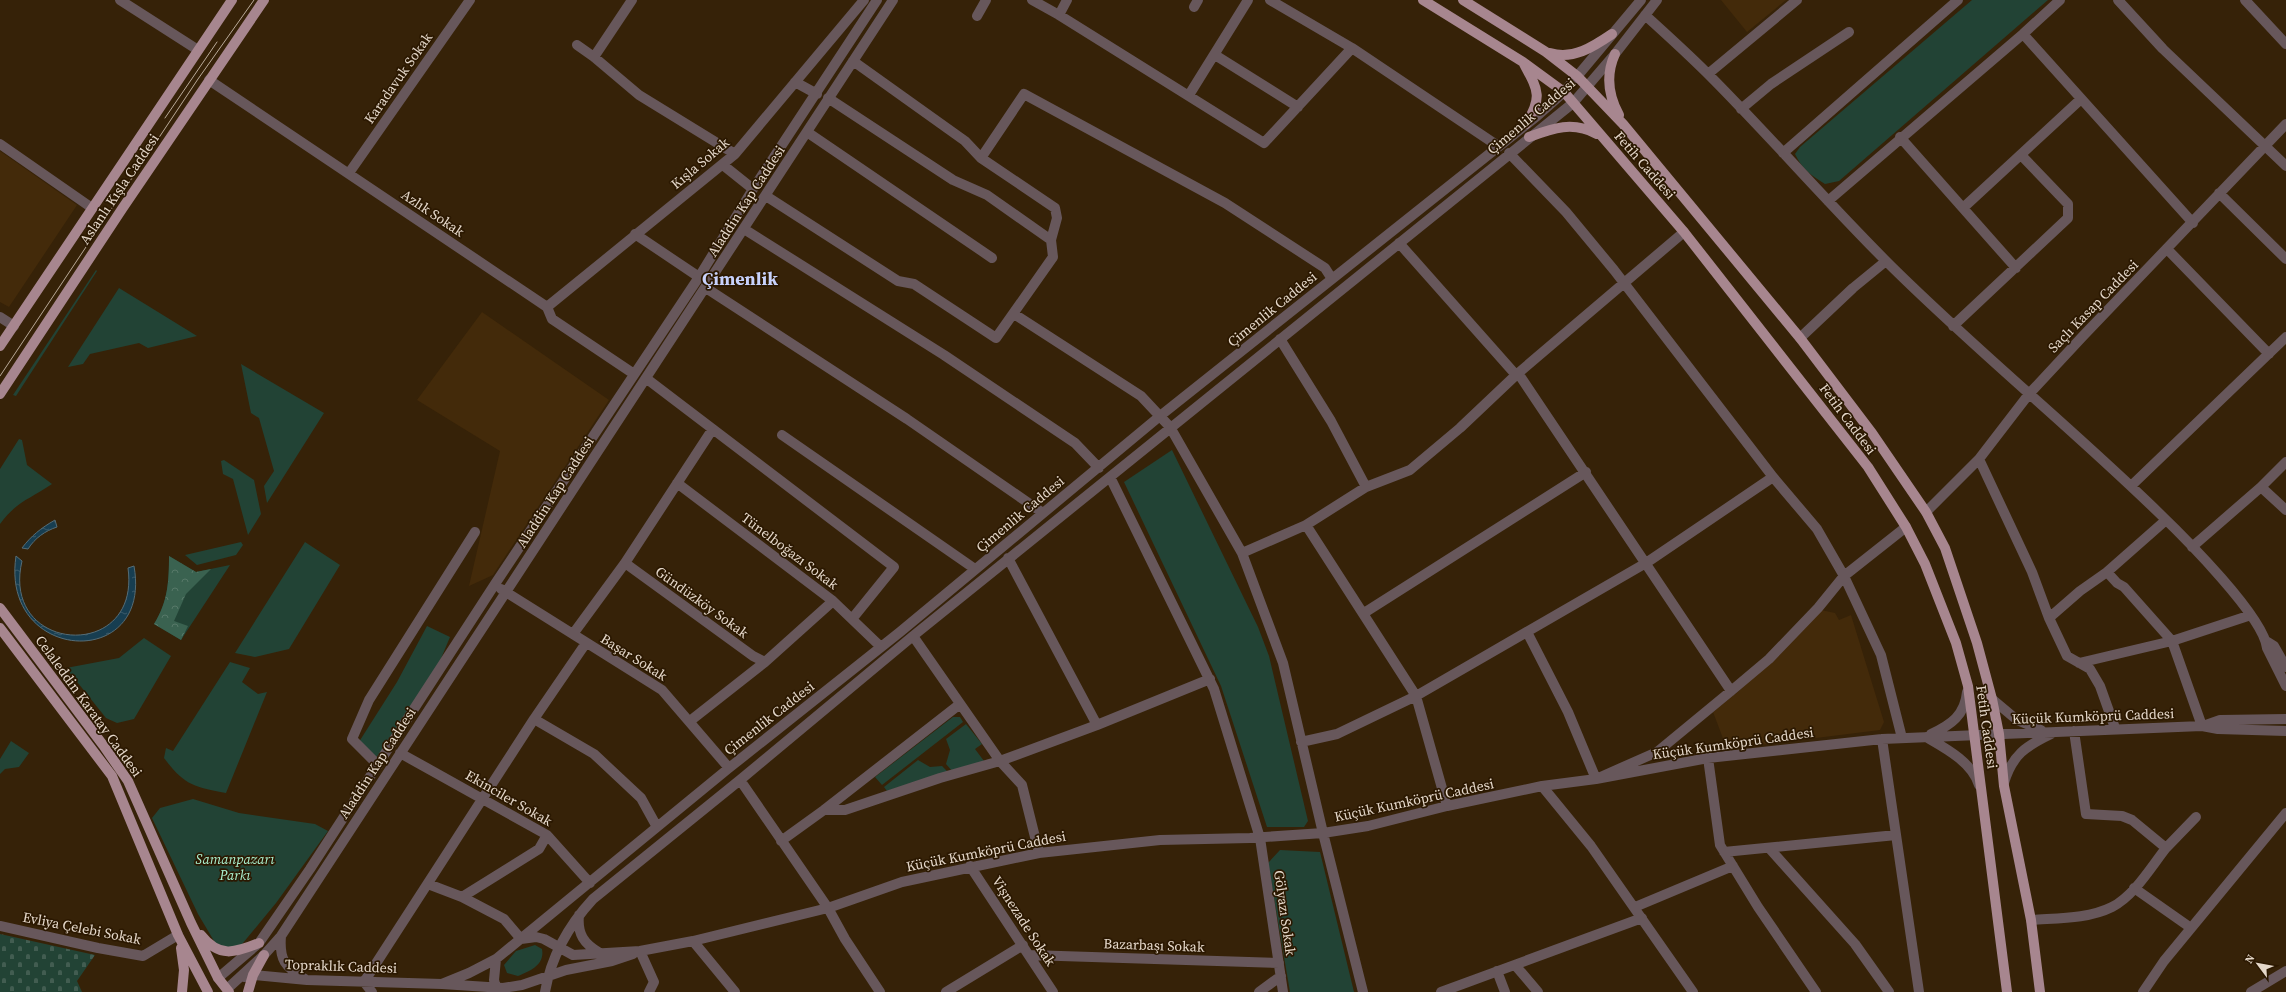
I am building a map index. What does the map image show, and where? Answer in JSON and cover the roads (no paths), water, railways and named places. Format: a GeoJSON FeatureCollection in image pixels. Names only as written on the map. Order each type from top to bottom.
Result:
{"type":"FeatureCollection","features":[{"type":"Feature","properties":{"kind":"main road","name":"Aslanlı Kışla Caddesi"},"geometry":{"type":"LineString","coordinates":[[0,346],[232,0]]}},
{"type":"Feature","properties":{"kind":"main road","name":"Aslanlı Kışla Caddesi"},"geometry":{"type":"LineString","coordinates":[[0,394],[264,0]]}},
{"type":"Feature","properties":{"kind":"main road","name":"Fetih Caddesi"},"geometry":{"type":"LineString","coordinates":[[1423,0],[1523,62],[1564,92],[1684,232],[1868,467],[1906,527],[1925,564],[1956,643],[1968,686],[2007,992]]}},
{"type":"Feature","properties":{"kind":"main road","name":"Fetih Caddesi"},"geometry":{"type":"LineString","coordinates":[[1463,0],[1546,52],[1577,76],[1623,124],[1800,338],[1872,433],[1926,512],[1945,548],[1978,643],[1992,699],[1999,734],[2004,786],[2031,920],[2040,992]]}},
{"type":"Feature","properties":{"kind":"main road"},"geometry":{"type":"LineString","coordinates":[[1546,52],[1556,55],[1575,54],[1596,45],[1612,34]]}},
{"type":"Feature","properties":{"kind":"main road"},"geometry":{"type":"LineString","coordinates":[[1615,54],[1610,64],[1609,84],[1613,102],[1623,124]]}},
{"type":"Feature","properties":{"kind":"main road"},"geometry":{"type":"LineString","coordinates":[[1523,62],[1536,86],[1537,107],[1526,124]]}},
{"type":"Feature","properties":{"kind":"main road"},"geometry":{"type":"LineString","coordinates":[[1529,137],[1559,127],[1575,126],[1588,129],[1608,143]]}},
{"type":"Feature","properties":{"kind":"main road","name":"Celaleddin Karatay Caddesi"},"geometry":{"type":"LineString","coordinates":[[0,608],[103,745],[128,781],[191,924],[218,978],[227,991]]}},
{"type":"Feature","properties":{"kind":"main road","name":"Celaleddin Karatay Caddesi"},"geometry":{"type":"LineString","coordinates":[[0,628],[112,776],[120,791],[178,935],[204,991]]}},
{"type":"Feature","properties":{"kind":"main road"},"geometry":{"type":"LineString","coordinates":[[191,924],[207,943],[227,952],[238,952],[259,943]]}},
{"type":"Feature","properties":{"kind":"main road"},"geometry":{"type":"LineString","coordinates":[[178,935],[184,966],[182,992]]}},
{"type":"Feature","properties":{"kind":"main road"},"geometry":{"type":"LineString","coordinates":[[248,992],[253,975],[264,955]]}},
{"type":"Feature","properties":{"kind":"main road"},"geometry":{"type":"LineString","coordinates":[[204,991],[218,978]]}},
{"type":"Feature","properties":{"kind":"street"},"geometry":{"type":"LineString","coordinates":[[120,0],[198,50]]}},
{"type":"Feature","properties":{"kind":"street","name":"Karadavuk Sokak"},"geometry":{"type":"LineString","coordinates":[[349,173],[470,0]]}},
{"type":"Feature","properties":{"kind":"street"},"geometry":{"type":"LineString","coordinates":[[594,57],[632,0]]}},
{"type":"Feature","properties":{"kind":"street","name":"Kışla Sokak"},"geometry":{"type":"LineString","coordinates":[[547,307],[735,154],[864,0]]}},
{"type":"Feature","properties":{"kind":"street","name":"Aladdin Kap Caddesi"},"geometry":{"type":"LineString","coordinates":[[218,978],[259,943],[699,277],[752,189],[817,94],[877,0]]}},
{"type":"Feature","properties":{"kind":"street","name":"Aladdin Kap Caddesi"},"geometry":{"type":"LineString","coordinates":[[227,991],[281,936],[893,0]]}},
{"type":"Feature","properties":{"kind":"street"},"geometry":{"type":"LineString","coordinates":[[977,16],[986,0]]}},
{"type":"Feature","properties":{"kind":"street"},"geometry":{"type":"LineString","coordinates":[[1032,0],[1189,95],[1264,143],[1352,48]]}},
{"type":"Feature","properties":{"kind":"street"},"geometry":{"type":"LineString","coordinates":[[1059,15],[1067,0]]}},
{"type":"Feature","properties":{"kind":"street"},"geometry":{"type":"LineString","coordinates":[[1189,95],[1248,0]]}},
{"type":"Feature","properties":{"kind":"street"},"geometry":{"type":"LineString","coordinates":[[1270,0],[1352,48],[1498,146]]}},
{"type":"Feature","properties":{"kind":"street","name":"Çimenlik Caddesi"},"geometry":{"type":"LineString","coordinates":[[496,959],[729,768],[881,647],[1160,416],[1526,124],[1564,92],[1641,0]]}},
{"type":"Feature","properties":{"kind":"street","name":"Çimenlik Caddesi"},"geometry":{"type":"LineString","coordinates":[[545,992],[548,975],[558,948],[579,914],[593,899],[740,780],[1008,558],[1573,103],[1615,54],[1657,0]]}},
{"type":"Feature","properties":{"kind":"street"},"geometry":{"type":"LineString","coordinates":[[1708,74],[1797,0]]}},
{"type":"Feature","properties":{"kind":"street"},"geometry":{"type":"LineString","coordinates":[[1783,153],[1958,0]]}},
{"type":"Feature","properties":{"kind":"street"},"geometry":{"type":"LineString","coordinates":[[1828,201],[1900,137],[2023,34],[2060,0]]}},
{"type":"Feature","properties":{"kind":"street"},"geometry":{"type":"LineString","coordinates":[[2118,0],[2163,49],[2286,166]]}},
{"type":"Feature","properties":{"kind":"street"},"geometry":{"type":"LineString","coordinates":[[2245,0],[2286,44]]}},
{"type":"Feature","properties":{"kind":"street"},"geometry":{"type":"LineString","coordinates":[[1645,15],[1708,74],[1886,261],[1953,326],[2131,486],[2192,547],[2224,581],[2251,615],[2266,641],[2267,648],[2286,686]]}},
{"type":"Feature","properties":{"kind":"street"},"geometry":{"type":"LineString","coordinates":[[1741,109],[1771,84],[1849,32]]}},
{"type":"Feature","properties":{"kind":"street"},"geometry":{"type":"LineString","coordinates":[[2023,34],[2193,223]]}},
{"type":"Feature","properties":{"kind":"street"},"geometry":{"type":"LineString","coordinates":[[577,45],[594,57],[639,95],[735,154]]}},
{"type":"Feature","properties":{"kind":"street"},"geometry":{"type":"LineString","coordinates":[[1215,55],[1298,107]]}},
{"type":"Feature","properties":{"kind":"street"},"geometry":{"type":"LineString","coordinates":[[766,196],[898,281],[914,284],[996,338],[1053,257],[1051,240],[1057,218],[1055,208],[981,158],[964,141],[853,61]]}},
{"type":"Feature","properties":{"kind":"street","name":"Azlık Sokak"},"geometry":{"type":"LineString","coordinates":[[209,80],[547,307],[552,319],[634,374]]}},
{"type":"Feature","properties":{"kind":"street"},"geometry":{"type":"LineString","coordinates":[[795,82],[817,94]]}},
{"type":"Feature","properties":{"kind":"street"},"geometry":{"type":"LineString","coordinates":[[981,158],[1024,94],[1225,203],[1326,268],[1332,279]]}},
{"type":"Feature","properties":{"kind":"street"},"geometry":{"type":"LineString","coordinates":[[828,98],[954,180],[987,196],[1051,240]]}},
{"type":"Feature","properties":{"kind":"street"},"geometry":{"type":"LineString","coordinates":[[1963,208],[2081,99]]}},
{"type":"Feature","properties":{"kind":"street","name":"Saçlı Kasap Caddesi"},"geometry":{"type":"LineString","coordinates":[[1926,512],[1978,459],[2029,394],[2193,223],[2264,145],[2286,124]]}},
{"type":"Feature","properties":{"kind":"street"},"geometry":{"type":"LineString","coordinates":[[807,132],[992,258]]}},
{"type":"Feature","properties":{"kind":"street"},"geometry":{"type":"LineString","coordinates":[[1900,137],[2016,268]]}},
{"type":"Feature","properties":{"kind":"street"},"geometry":{"type":"LineString","coordinates":[[0,144],[92,208]]}},
{"type":"Feature","properties":{"kind":"street"},"geometry":{"type":"LineString","coordinates":[[1509,153],[1566,212],[1614,270],[1773,476],[1817,529],[1844,576],[1881,655],[1902,738]]}},
{"type":"Feature","properties":{"kind":"street"},"geometry":{"type":"LineString","coordinates":[[1953,326],[2065,222],[2069,212],[2068,204],[2021,155]]}},
{"type":"Feature","properties":{"kind":"street"},"geometry":{"type":"LineString","coordinates":[[723,165],[752,189]]}},
{"type":"Feature","properties":{"kind":"street"},"geometry":{"type":"LineString","coordinates":[[2219,193],[2286,259]]}},
{"type":"Feature","properties":{"kind":"street"},"geometry":{"type":"LineString","coordinates":[[744,229],[944,355],[1069,439],[1099,468]]}},
{"type":"Feature","properties":{"kind":"street"},"geometry":{"type":"LineString","coordinates":[[1242,553],[1306,525],[1366,487],[1410,470],[1460,428],[1517,374],[1684,232]]}},
{"type":"Feature","properties":{"kind":"street"},"geometry":{"type":"LineString","coordinates":[[635,234],[699,277]]}},
{"type":"Feature","properties":{"kind":"street"},"geometry":{"type":"LineString","coordinates":[[1399,242],[1517,374],[1586,472],[1731,691]]}},
{"type":"Feature","properties":{"kind":"street"},"geometry":{"type":"LineString","coordinates":[[2168,249],[2268,354]]}},
{"type":"Feature","properties":{"kind":"street"},"geometry":{"type":"LineString","coordinates":[[1800,338],[1853,288],[1886,261]]}},
{"type":"Feature","properties":{"kind":"street"},"geometry":{"type":"LineString","coordinates":[[706,288],[907,419],[1043,513]]}},
{"type":"Feature","properties":{"kind":"street"},"geometry":{"type":"LineString","coordinates":[[1014,314],[1141,396],[1170,427],[1242,553],[1283,663],[1323,833],[1364,992]]}},
{"type":"Feature","properties":{"kind":"street"},"geometry":{"type":"LineString","coordinates":[[0,317],[14,326]]}},
{"type":"Feature","properties":{"kind":"street"},"geometry":{"type":"LineString","coordinates":[[2131,486],[2286,337]]}},
{"type":"Feature","properties":{"kind":"street"},"geometry":{"type":"LineString","coordinates":[[1280,339],[1331,421],[1366,487]]}},
{"type":"Feature","properties":{"kind":"street"},"geometry":{"type":"LineString","coordinates":[[646,379],[894,567],[852,619]]}},
{"type":"Feature","properties":{"kind":"street"},"geometry":{"type":"LineString","coordinates":[[573,634],[625,563],[712,430]]}},
{"type":"Feature","properties":{"kind":"street"},"geometry":{"type":"LineString","coordinates":[[782,435],[976,569]]}},
{"type":"Feature","properties":{"kind":"street"},"geometry":{"type":"LineString","coordinates":[[1978,459],[2032,572],[2049,618],[2067,656],[2090,669],[2100,686],[2115,728]]}},
{"type":"Feature","properties":{"kind":"street"},"geometry":{"type":"LineString","coordinates":[[2192,547],[2261,487],[2286,462]]}},
{"type":"Feature","properties":{"kind":"street"},"geometry":{"type":"LineString","coordinates":[[1364,613],[1586,472]]}},
{"type":"Feature","properties":{"kind":"street"},"geometry":{"type":"LineString","coordinates":[[1301,742],[1337,734],[1416,696],[1646,563],[1773,476]]}},
{"type":"Feature","properties":{"kind":"street","name":"Gölyazı Sokak"},"geometry":{"type":"LineString","coordinates":[[1110,477],[1210,679],[1260,838],[1284,992]]}},
{"type":"Feature","properties":{"kind":"street","name":"Tünelboğazı Sokak"},"geometry":{"type":"LineString","coordinates":[[677,483],[833,601],[881,647]]}},
{"type":"Feature","properties":{"kind":"street"},"geometry":{"type":"LineString","coordinates":[[2261,487],[2286,510]]}},
{"type":"Feature","properties":{"kind":"street"},"geometry":{"type":"LineString","coordinates":[[2049,618],[2080,591],[2107,572],[2166,520]]}},
{"type":"Feature","properties":{"kind":"street"},"geometry":{"type":"LineString","coordinates":[[1306,525],[1416,696],[1447,806]]}},
{"type":"Feature","properties":{"kind":"street"},"geometry":{"type":"LineString","coordinates":[[1527,632],[1568,712],[1596,779],[1657,752],[1769,659],[1818,608],[1844,576],[1906,527]]}},
{"type":"Feature","properties":{"kind":"street"},"geometry":{"type":"LineString","coordinates":[[378,764],[352,740],[369,700],[476,532]]}},
{"type":"Feature","properties":{"kind":"street"},"geometry":{"type":"LineString","coordinates":[[1008,558],[1097,725]]}},
{"type":"Feature","properties":{"kind":"street","name":"Gündüzköy Sokak"},"geometry":{"type":"LineString","coordinates":[[625,563],[753,656],[765,662]]}},
{"type":"Feature","properties":{"kind":"street"},"geometry":{"type":"LineString","coordinates":[[2107,572],[2117,583],[2124,587],[2172,642],[2202,726]]}},
{"type":"Feature","properties":{"kind":"street","name":"Başar Sokak"},"geometry":{"type":"LineString","coordinates":[[495,584],[505,593],[662,690],[729,768]]}},
{"type":"Feature","properties":{"kind":"street"},"geometry":{"type":"LineString","coordinates":[[690,721],[765,662],[833,601]]}},
{"type":"Feature","properties":{"kind":"street"},"geometry":{"type":"LineString","coordinates":[[2079,663],[2172,642],[2251,615]]}},
{"type":"Feature","properties":{"kind":"street"},"geometry":{"type":"LineString","coordinates":[[913,636],[1000,760],[1022,785],[1039,853]]}},
{"type":"Feature","properties":{"kind":"street"},"geometry":{"type":"LineString","coordinates":[[2266,641],[2274,646],[2286,667]]}},
{"type":"Feature","properties":{"kind":"street"},"geometry":{"type":"LineString","coordinates":[[372,992],[364,982],[534,719],[586,643]]}},
{"type":"Feature","properties":{"kind":"street"},"geometry":{"type":"LineString","coordinates":[[824,810],[845,810],[940,778],[1000,760],[1097,725],[1210,679]]}},
{"type":"Feature","properties":{"kind":"street"},"geometry":{"type":"LineString","coordinates":[[1926,736],[1946,728],[1958,717],[1966,702],[1968,686]]}},
{"type":"Feature","properties":{"kind":"street"},"geometry":{"type":"LineString","coordinates":[[1992,699],[2017,720],[2034,728],[2055,732]]}},
{"type":"Feature","properties":{"kind":"street"},"geometry":{"type":"LineString","coordinates":[[781,841],[824,810],[960,704]]}},
{"type":"Feature","properties":{"kind":"street"},"geometry":{"type":"LineString","coordinates":[[534,719],[594,754],[641,798],[657,827]]}},
{"type":"Feature","properties":{"kind":"street"},"geometry":{"type":"LineString","coordinates":[[2202,726],[2220,720],[2286,719]]}},
{"type":"Feature","properties":{"kind":"street"},"geometry":{"type":"LineString","coordinates":[[2202,726],[2218,729],[2286,730]]}},
{"type":"Feature","properties":{"kind":"street","name":"Küçük Kumköprü Caddesi"},"geometry":{"type":"LineString","coordinates":[[521,938],[536,937],[573,955],[640,951],[693,941],[828,908],[902,882],[970,866],[1039,853],[1160,840],[1260,838],[1323,833],[1368,826],[1447,806],[1542,786],[1596,779],[1708,758],[1882,739],[1926,736],[2202,726]]}},
{"type":"Feature","properties":{"kind":"street"},"geometry":{"type":"LineString","coordinates":[[2074,731],[2086,814],[2122,816],[2132,820],[2166,848]]}},
{"type":"Feature","properties":{"kind":"street"},"geometry":{"type":"LineString","coordinates":[[2004,786],[2009,766],[2021,751],[2055,732]]}},
{"type":"Feature","properties":{"kind":"street"},"geometry":{"type":"LineString","coordinates":[[1926,736],[1963,762],[1976,776],[1984,805]]}},
{"type":"Feature","properties":{"kind":"street"},"geometry":{"type":"LineString","coordinates":[[1882,739],[1919,992]]}},
{"type":"Feature","properties":{"kind":"street","name":"Ekinciler Sokak"},"geometry":{"type":"LineString","coordinates":[[400,753],[547,835],[590,883]]}},
{"type":"Feature","properties":{"kind":"street"},"geometry":{"type":"LineString","coordinates":[[1708,758],[1720,845],[1816,992]]}},
{"type":"Feature","properties":{"kind":"street"},"geometry":{"type":"LineString","coordinates":[[740,780],[828,908],[845,939],[880,992]]}},
{"type":"Feature","properties":{"kind":"street"},"geometry":{"type":"LineString","coordinates":[[1542,786],[1591,846],[1693,992]]}},
{"type":"Feature","properties":{"kind":"street"},"geometry":{"type":"LineString","coordinates":[[2031,920],[2083,916],[2113,907],[2134,888],[2166,848],[2196,817]]}},
{"type":"Feature","properties":{"kind":"street"},"geometry":{"type":"LineString","coordinates":[[2143,992],[2164,961],[2191,928],[2284,820]]}},
{"type":"Feature","properties":{"kind":"street"},"geometry":{"type":"LineString","coordinates":[[462,897],[539,849],[547,835]]}},
{"type":"Feature","properties":{"kind":"street"},"geometry":{"type":"LineString","coordinates":[[1724,852],[1896,835]]}},
{"type":"Feature","properties":{"kind":"street"},"geometry":{"type":"LineString","coordinates":[[1769,848],[1854,944],[1890,992]]}},
{"type":"Feature","properties":{"kind":"street","name":"Vişnezade Sokak"},"geometry":{"type":"LineString","coordinates":[[970,866],[1053,992]]}},
{"type":"Feature","properties":{"kind":"street"},"geometry":{"type":"LineString","coordinates":[[1635,907],[1733,866]]}},
{"type":"Feature","properties":{"kind":"street"},"geometry":{"type":"LineString","coordinates":[[428,884],[462,897],[504,919],[521,938]]}},
{"type":"Feature","properties":{"kind":"street"},"geometry":{"type":"LineString","coordinates":[[2134,888],[2191,928]]}},
{"type":"Feature","properties":{"kind":"street"},"geometry":{"type":"LineString","coordinates":[[579,914],[578,925],[583,939],[588,946],[600,953]]}},
{"type":"Feature","properties":{"kind":"street"},"geometry":{"type":"LineString","coordinates":[[1441,992],[1642,918]]}},
{"type":"Feature","properties":{"kind":"street","name":"Evliya Çelebi Sokak"},"geometry":{"type":"LineString","coordinates":[[0,926],[98,948],[144,956],[178,935]]}},
{"type":"Feature","properties":{"kind":"street"},"geometry":{"type":"LineString","coordinates":[[281,936],[280,954],[285,964],[306,980]]}},
{"type":"Feature","properties":{"kind":"street"},"geometry":{"type":"LineString","coordinates":[[693,941],[735,992]]}},
{"type":"Feature","properties":{"kind":"street"},"geometry":{"type":"LineString","coordinates":[[946,992],[1023,945]]}},
{"type":"Feature","properties":{"kind":"street"},"geometry":{"type":"LineString","coordinates":[[640,951],[654,982],[649,992]]}},
{"type":"Feature","properties":{"kind":"street","name":"Küçük Kumköprü Caddesi"},"geometry":{"type":"LineString","coordinates":[[475,986],[494,990],[513,987],[548,975],[612,961],[640,951]]}},
{"type":"Feature","properties":{"kind":"street","name":"Bazarbaşı Sokak"},"geometry":{"type":"LineString","coordinates":[[1030,955],[1279,963]]}},
{"type":"Feature","properties":{"kind":"street"},"geometry":{"type":"LineString","coordinates":[[494,990],[494,970],[496,959]]}},
{"type":"Feature","properties":{"kind":"street","name":"Topraklık Caddesi"},"geometry":{"type":"LineString","coordinates":[[442,984],[469,973],[496,959]]}},
{"type":"Feature","properties":{"kind":"street"},"geometry":{"type":"LineString","coordinates":[[1516,965],[1538,992]]}},
{"type":"Feature","properties":{"kind":"street"},"geometry":{"type":"LineString","coordinates":[[1498,971],[1505,992]]}},
{"type":"Feature","properties":{"kind":"street"},"geometry":{"type":"LineString","coordinates":[[2251,992],[2286,971]]}},
{"type":"Feature","properties":{"kind":"street","name":"Topraklık Caddesi"},"geometry":{"type":"LineString","coordinates":[[240,978],[253,975],[306,980],[475,986]]}},
{"type":"Feature","properties":{"kind":"street"},"geometry":{"type":"LineString","coordinates":[[1259,992],[1281,976]]}},
{"type":"Feature","properties":{"kind":"street"},"geometry":{"type":"LineString","coordinates":[[442,984],[457,992]]}},
{"type":"Feature","properties":{"kind":"water"},"geometry":{"type":"Polygon","coordinates":[[[55,520],[57,527],[41,535],[28,549],[22,548],[37,532],[55,520]]]}},
{"type":"Feature","properties":{"kind":"water"},"geometry":{"type":"Polygon","coordinates":[[[16,556],[22,561],[21,592],[31,615],[49,629],[72,635],[94,632],[114,620],[126,599],[128,568],[134,566],[134,600],[121,624],[101,638],[76,641],[51,634],[30,618],[17,591],[16,556]]]}},
{"type":"Feature","properties":{"kind":"tram line"},"geometry":{"type":"LineString","coordinates":[[0,376],[198,79],[254,0]]}},
{"type":"Feature","properties":{"kind":"tram line"},"geometry":{"type":"LineString","coordinates":[[165,118],[217,42]]}},
{"type":"Feature","properties":{"kind":"district","name":"Çimenlik"},"geometry":{"type":"Point","coordinates":[740,279]}},
{"type":"Feature","properties":{"kind":"park label","name":"Samanpazarı Parkı"},"geometry":{"type":"Point","coordinates":[235,868]}}]}
